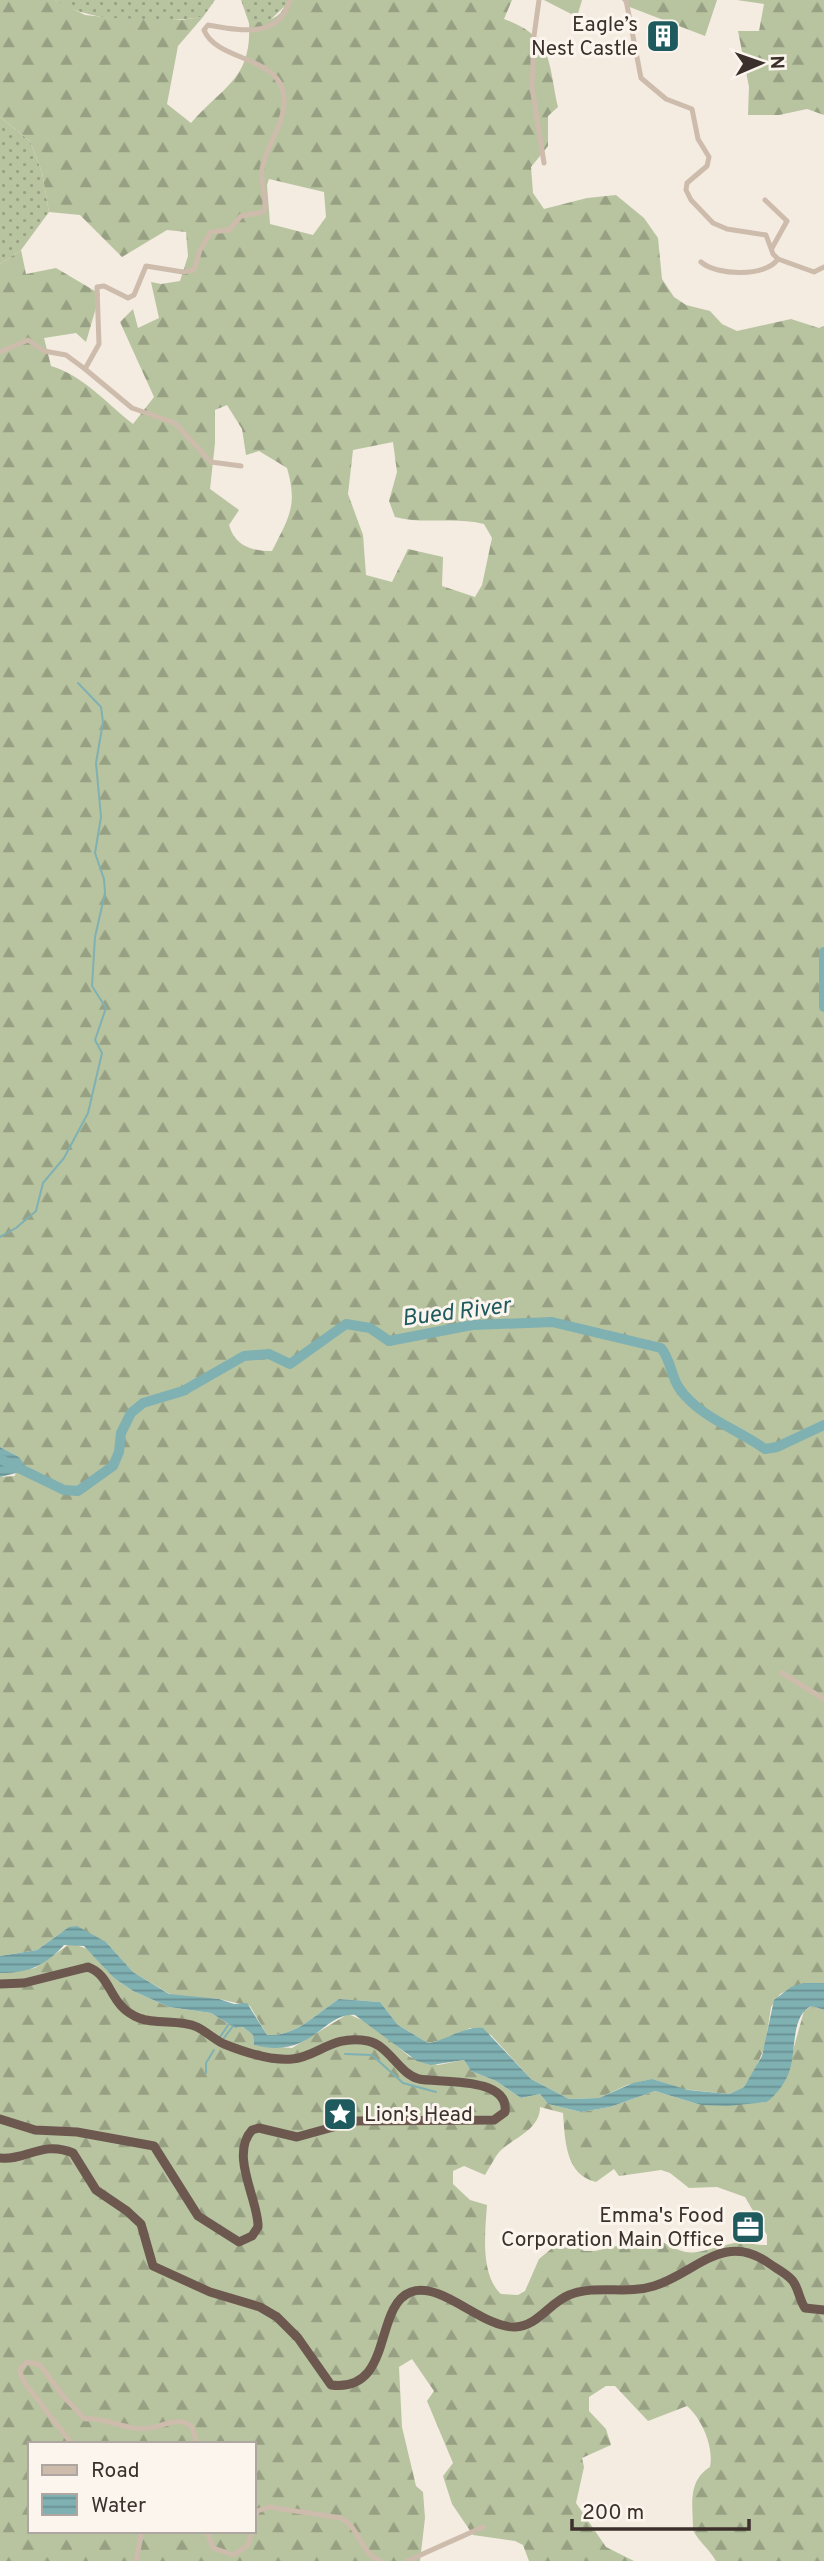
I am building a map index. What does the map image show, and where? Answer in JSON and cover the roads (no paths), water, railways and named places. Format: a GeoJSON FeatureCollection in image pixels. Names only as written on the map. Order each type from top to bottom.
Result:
{"type":"FeatureCollection","features":[{"type":"Feature","properties":{"kind":"highway"},"geometry":{"type":"LineString","coordinates":[[0,1984],[24,1983],[88,1966],[99,1973],[117,2004],[125,2011],[147,2020],[194,2026],[220,2041],[258,2054],[293,2059],[333,2043],[369,2042],[384,2050],[412,2076],[468,2081],[494,2092],[504,2101],[505,2112],[488,2121],[355,2121],[297,2137],[259,2128],[252,2130],[244,2148],[244,2164],[258,2227],[252,2236],[239,2242],[198,2216],[154,2146],[70,2131],[35,2130],[0,2119]]}},
{"type":"Feature","properties":{"kind":"highway"},"geometry":{"type":"LineString","coordinates":[[0,2158],[12,2158],[45,2148],[73,2152],[96,2190],[141,2224],[153,2266],[210,2292],[260,2307],[277,2318],[298,2338],[331,2385],[349,2384],[370,2369],[397,2305],[406,2295],[415,2291],[433,2293],[492,2322],[519,2327],[532,2323],[572,2294],[655,2286],[713,2256],[742,2251],[759,2256],[792,2280],[806,2308],[824,2310]]}},
{"type":"Feature","properties":{"kind":"street"},"geometry":{"type":"LineString","coordinates":[[85,369],[99,344],[97,287],[104,286],[125,297],[131,297],[146,266],[183,272],[194,270],[200,250],[211,232],[229,230],[243,215],[264,212],[262,169],[281,121],[284,91],[275,76],[212,41],[204,30],[208,25],[241,32],[264,29],[283,16],[290,0]]}},
{"type":"Feature","properties":{"kind":"street"},"geometry":{"type":"LineString","coordinates":[[539,0],[534,36],[533,87],[544,163]]}},
{"type":"Feature","properties":{"kind":"street"},"geometry":{"type":"LineString","coordinates":[[626,0],[641,78],[666,99],[692,109],[698,139],[708,155],[707,166],[687,183],[687,194],[713,223],[727,229],[762,232],[778,259],[814,272],[824,267]]}},
{"type":"Feature","properties":{"kind":"street"},"geometry":{"type":"LineString","coordinates":[[765,200],[787,221],[772,248]]}},
{"type":"Feature","properties":{"kind":"street"},"geometry":{"type":"LineString","coordinates":[[701,262],[710,269],[753,271],[771,267],[778,259]]}},
{"type":"Feature","properties":{"kind":"street"},"geometry":{"type":"LineString","coordinates":[[0,352],[28,340],[44,351],[66,355],[132,408],[174,423],[211,462],[241,466]]}},
{"type":"Feature","properties":{"kind":"street"},"geometry":{"type":"LineString","coordinates":[[782,1673],[824,1699]]}},
{"type":"Feature","properties":{"kind":"street"},"geometry":{"type":"LineString","coordinates":[[70,2442],[24,2382],[19,2371],[22,2365],[33,2362],[40,2365],[85,2419],[95,2418],[135,2428],[150,2428],[178,2421],[192,2427],[196,2442]]}},
{"type":"Feature","properties":{"kind":"street"},"geometry":{"type":"LineString","coordinates":[[256,2515],[257,2511],[269,2507],[341,2518],[351,2524],[362,2547],[380,2561]]}},
{"type":"Feature","properties":{"kind":"street"},"geometry":{"type":"LineString","coordinates":[[407,2561],[483,2527]]}},
{"type":"Feature","properties":{"kind":"street"},"geometry":{"type":"LineString","coordinates":[[136,2561],[142,2533]]}},
{"type":"Feature","properties":{"kind":"street"},"geometry":{"type":"LineString","coordinates":[[208,2533],[213,2548],[234,2556],[244,2551],[251,2533]]}},
{"type":"Feature","properties":{"kind":"water"},"geometry":{"type":"Polygon","coordinates":[[[0,1447],[19,1457],[28,1470],[0,1477],[0,1447]]]}},
{"type":"Feature","properties":{"kind":"water"},"geometry":{"type":"Polygon","coordinates":[[[77,1926],[106,1942],[133,1972],[169,1994],[219,1999],[234,2004],[247,2003],[267,2035],[278,2035],[297,2028],[339,1999],[380,2002],[398,2025],[428,2043],[469,2029],[483,2028],[531,2079],[569,2099],[599,2098],[633,2083],[652,2079],[688,2090],[729,2094],[744,2087],[762,2056],[774,2000],[791,1987],[803,1983],[824,1983],[824,2010],[812,2006],[805,2010],[797,2025],[789,2074],[767,2102],[728,2106],[701,2105],[655,2091],[610,2107],[581,2112],[548,2104],[540,2094],[521,2098],[496,2081],[471,2071],[464,2060],[431,2065],[417,2061],[355,2015],[344,2016],[315,2035],[290,2046],[274,2048],[254,2045],[253,2035],[243,2027],[235,2028],[211,2013],[169,2007],[133,1991],[114,1978],[84,1946],[64,1945],[35,1967],[19,1972],[0,1973],[0,1956],[37,1950],[69,1927],[77,1926]]]}},
{"type":"Feature","properties":{"kind":"waterway"},"geometry":{"type":"LineString","coordinates":[[0,1237],[36,1211],[43,1183],[64,1158],[88,1113],[102,1053],[95,1040],[106,1008],[92,986],[95,937],[105,893],[104,879],[95,853],[101,817],[96,763],[103,722],[101,707],[78,683]]}},
{"type":"Feature","properties":{"kind":"waterway","name":"Bued River"},"geometry":{"type":"LineString","coordinates":[[824,952],[824,1007]]}},
{"type":"Feature","properties":{"kind":"waterway","name":"Bued River"},"geometry":{"type":"LineString","coordinates":[[0,1459],[64,1490],[78,1491],[113,1466],[119,1452],[121,1433],[131,1413],[143,1403],[183,1391],[244,1356],[269,1354],[290,1364],[346,1324],[370,1328],[389,1341],[472,1325],[552,1322],[661,1348],[676,1383],[687,1398],[708,1415],[765,1449],[777,1447],[824,1425]]}},
{"type":"Feature","properties":{"kind":"waterway"},"geometry":{"type":"LineString","coordinates":[[220,2037],[229,2024]]}},
{"type":"Feature","properties":{"kind":"waterway"},"geometry":{"type":"LineString","coordinates":[[224,2038],[233,2026]]}},
{"type":"Feature","properties":{"kind":"waterway"},"geometry":{"type":"LineString","coordinates":[[206,2073],[206,2063],[214,2050]]}},
{"type":"Feature","properties":{"kind":"waterway"},"geometry":{"type":"LineString","coordinates":[[345,2054],[372,2055],[403,2083],[436,2092]]}},
{"type":"Feature","properties":{"kind":"place","name":"Eagle’s Nest Castle"},"geometry":{"type":"Point","coordinates":[663,36]}},
{"type":"Feature","properties":{"kind":"place","name":"Lion's Head"},"geometry":{"type":"Point","coordinates":[340,2114]}},
{"type":"Feature","properties":{"kind":"place","name":"Emma's Food Corporation Main Office"},"geometry":{"type":"Point","coordinates":[748,2227]}}]}
